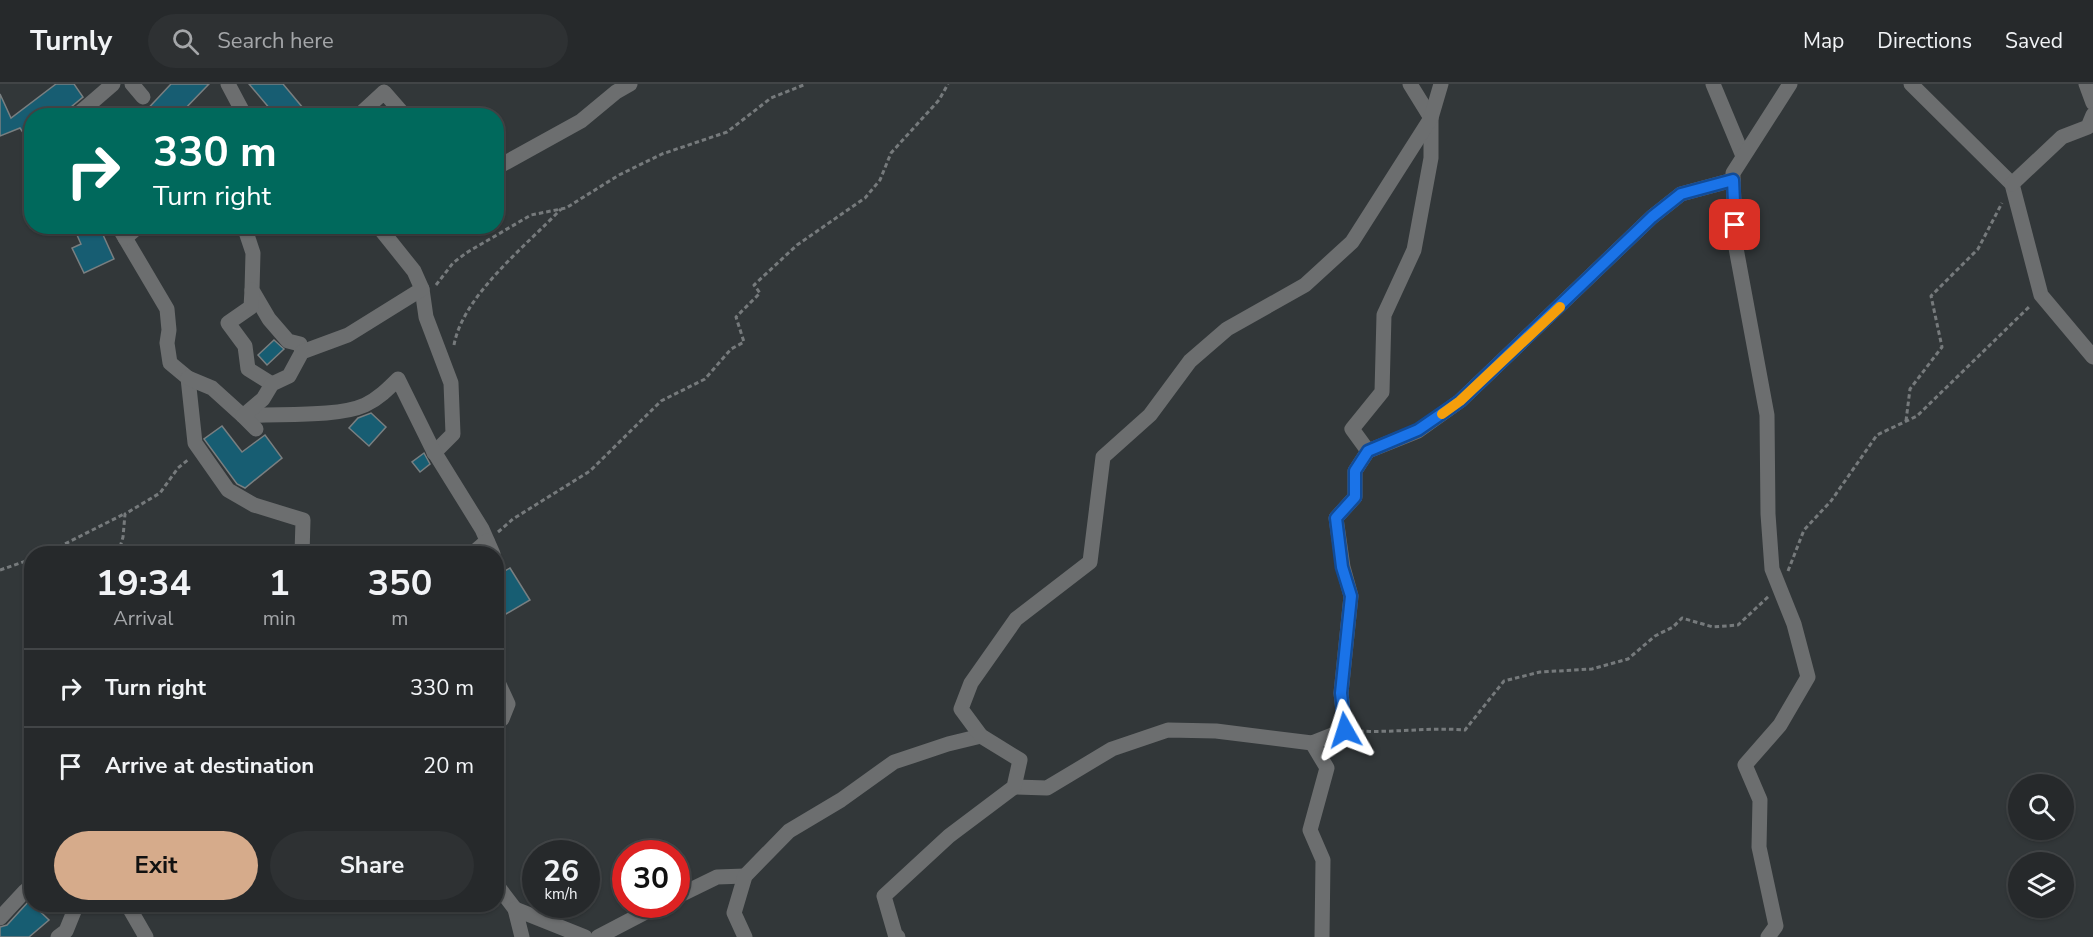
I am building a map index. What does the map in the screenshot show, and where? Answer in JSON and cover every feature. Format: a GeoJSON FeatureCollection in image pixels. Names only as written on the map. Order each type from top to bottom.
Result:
{"type":"FeatureCollection","features":[{"type":"Feature","properties":{"kind":"street"},"geometry":{"type":"LineString","coordinates":[[85,108],[113,84]]}},
{"type":"Feature","properties":{"kind":"street"},"geometry":{"type":"LineString","coordinates":[[132,84],[143,97]]}},
{"type":"Feature","properties":{"kind":"street"},"geometry":{"type":"LineString","coordinates":[[228,84],[241,108]]}},
{"type":"Feature","properties":{"kind":"street"},"geometry":{"type":"LineString","coordinates":[[504,164],[580,122],[616,92],[630,84]]}},
{"type":"Feature","properties":{"kind":"street"},"geometry":{"type":"LineString","coordinates":[[1368,451],[1352,429],[1382,392],[1384,315],[1414,250],[1431,158],[1431,118],[1410,84]]}},
{"type":"Feature","properties":{"kind":"street"},"geometry":{"type":"LineString","coordinates":[[1014,787],[1020,760],[981,736],[962,709],[971,683],[1016,619],[1090,561],[1103,457],[1150,415],[1190,361],[1227,329],[1305,285],[1352,242],[1431,118],[1441,84]]}},
{"type":"Feature","properties":{"kind":"street"},"geometry":{"type":"LineString","coordinates":[[1713,84],[1743,156]]}},
{"type":"Feature","properties":{"kind":"street"},"geometry":{"type":"LineString","coordinates":[[1768,937],[1776,926],[1759,847],[1760,800],[1745,765],[1780,725],[1808,677],[1794,624],[1772,569],[1768,514],[1767,415],[1736,248],[1732,173],[1790,84]]}},
{"type":"Feature","properties":{"kind":"street"},"geometry":{"type":"LineString","coordinates":[[1911,84],[2012,184],[2042,295],[2093,357]]}},
{"type":"Feature","properties":{"kind":"street"},"geometry":{"type":"LineString","coordinates":[[2086,84],[2093,103]]}},
{"type":"Feature","properties":{"kind":"street"},"geometry":{"type":"LineString","coordinates":[[367,108],[384,92],[398,108]]}},
{"type":"Feature","properties":{"kind":"street"},"geometry":{"type":"LineString","coordinates":[[2012,184],[2062,137],[2088,127],[2093,115]]}},
{"type":"Feature","properties":{"kind":"street"},"geometry":{"type":"LineString","coordinates":[[898,937],[895,934],[884,896],[949,836],[1014,787],[1047,788],[1112,748],[1168,730],[1216,731],[1312,743],[1345,730],[1341,693],[1351,596],[1342,567],[1336,518],[1355,497],[1355,471],[1368,451],[1418,430],[1460,401],[1652,217],[1681,194],[1733,180]]}},
{"type":"Feature","properties":{"kind":"street"},"geometry":{"type":"LineString","coordinates":[[123,234],[167,309],[169,330],[167,343],[171,363],[188,378],[212,388],[256,429]]}},
{"type":"Feature","properties":{"kind":"street"},"geometry":{"type":"LineString","coordinates":[[247,234],[253,253],[251,308],[228,323],[244,346],[248,369],[272,384]]}},
{"type":"Feature","properties":{"kind":"street"},"geometry":{"type":"LineString","coordinates":[[384,234],[414,271],[423,295],[426,317],[450,383],[453,434],[434,453]]}},
{"type":"Feature","properties":{"kind":"street"},"geometry":{"type":"LineString","coordinates":[[252,290],[269,319],[288,341],[300,344],[302,352]]}},
{"type":"Feature","properties":{"kind":"street"},"geometry":{"type":"LineString","coordinates":[[243,416],[263,399],[272,384],[289,376],[302,352],[348,335],[423,295]]}},
{"type":"Feature","properties":{"kind":"street"},"geometry":{"type":"LineString","coordinates":[[188,378],[195,443],[228,490],[254,505],[303,520],[302,546]]}},
{"type":"Feature","properties":{"kind":"street"},"geometry":{"type":"LineString","coordinates":[[243,416],[322,413],[363,406],[380,396],[398,379],[434,453],[489,546]]}},
{"type":"Feature","properties":{"kind":"street"},"geometry":{"type":"LineString","coordinates":[[504,695],[508,704],[504,714]]}},
{"type":"Feature","properties":{"kind":"street"},"geometry":{"type":"LineString","coordinates":[[745,937],[734,913],[745,876],[789,831],[841,800],[894,762],[981,736]]}},
{"type":"Feature","properties":{"kind":"street"},"geometry":{"type":"LineString","coordinates":[[1312,743],[1327,768],[1310,830],[1323,860],[1322,937]]}},
{"type":"Feature","properties":{"kind":"street"},"geometry":{"type":"LineString","coordinates":[[690,890],[717,877],[745,876]]}},
{"type":"Feature","properties":{"kind":"street"},"geometry":{"type":"LineString","coordinates":[[0,918],[24,892]]}},
{"type":"Feature","properties":{"kind":"street"},"geometry":{"type":"LineString","coordinates":[[504,895],[515,909],[522,937]]}},
{"type":"Feature","properties":{"kind":"street"},"geometry":{"type":"LineString","coordinates":[[515,909],[585,937]]}},
{"type":"Feature","properties":{"kind":"street"},"geometry":{"type":"LineString","coordinates":[[58,937],[66,931],[74,912]]}},
{"type":"Feature","properties":{"kind":"street"},"geometry":{"type":"LineString","coordinates":[[132,912],[146,937]]}},
{"type":"Feature","properties":{"kind":"street"},"geometry":{"type":"LineString","coordinates":[[598,937],[634,918]]}},
{"type":"Feature","properties":{"kind":"path"},"geometry":{"type":"LineString","coordinates":[[504,231],[531,215],[562,208],[662,154],[727,132],[771,98],[806,84]]}},
{"type":"Feature","properties":{"kind":"path"},"geometry":{"type":"LineString","coordinates":[[491,546],[513,519],[590,471],[661,401],[705,379],[731,349],[744,342],[736,317],[760,293],[754,285],[797,245],[865,198],[880,180],[891,153],[933,108],[948,84]]}},
{"type":"Feature","properties":{"kind":"path"},"geometry":{"type":"LineString","coordinates":[[1906,421],[1910,389],[1942,347],[1931,296],[1978,249],[2012,184]]}},
{"type":"Feature","properties":{"kind":"path"},"geometry":{"type":"LineString","coordinates":[[453,352],[456,332],[495,274],[562,208]]}},
{"type":"Feature","properties":{"kind":"path"},"geometry":{"type":"LineString","coordinates":[[423,295],[453,263],[498,234]]}},
{"type":"Feature","properties":{"kind":"path"},"geometry":{"type":"LineString","coordinates":[[1345,730],[1383,732],[1433,728],[1465,730],[1504,681],[1540,672],[1592,669],[1628,659],[1654,636],[1673,627],[1682,618],[1713,627],[1738,626],[1764,599],[1780,590],[1804,530],[1831,501],[1877,435],[1917,416],[2042,295]]}},
{"type":"Feature","properties":{"kind":"path"},"geometry":{"type":"LineString","coordinates":[[61,546],[160,494],[178,468],[200,450]]}},
{"type":"Feature","properties":{"kind":"path"},"geometry":{"type":"LineString","coordinates":[[120,546],[125,513]]}},
{"type":"Feature","properties":{"kind":"path"},"geometry":{"type":"LineString","coordinates":[[0,570],[24,562]]}},
{"type":"Feature","properties":{"kind":"building"},"geometry":{"type":"Polygon","coordinates":[[[56,84],[74,84],[83,97],[70,108],[24,108],[56,84]]]}},
{"type":"Feature","properties":{"kind":"building"},"geometry":{"type":"Polygon","coordinates":[[[171,84],[209,84],[186,108],[148,108],[171,84]]]}},
{"type":"Feature","properties":{"kind":"building"},"geometry":{"type":"Polygon","coordinates":[[[249,84],[283,84],[303,108],[269,108],[249,84]]]}},
{"type":"Feature","properties":{"kind":"building"},"geometry":{"type":"Polygon","coordinates":[[[0,94],[11,118],[24,108],[24,134],[20,128],[0,136],[0,94]]]}},
{"type":"Feature","properties":{"kind":"building"},"geometry":{"type":"Polygon","coordinates":[[[77,234],[103,234],[114,259],[84,273],[72,248],[81,244],[77,234]]]}},
{"type":"Feature","properties":{"kind":"building"},"geometry":{"type":"Polygon","coordinates":[[[274,340],[284,349],[267,365],[258,355],[274,340]]]}},
{"type":"Feature","properties":{"kind":"building"},"geometry":{"type":"Polygon","coordinates":[[[371,413],[386,427],[369,446],[349,428],[358,418],[371,413]]]}},
{"type":"Feature","properties":{"kind":"building"},"geometry":{"type":"Polygon","coordinates":[[[222,426],[242,452],[265,435],[282,458],[245,488],[237,484],[204,439],[222,426]]]}},
{"type":"Feature","properties":{"kind":"building"},"geometry":{"type":"Polygon","coordinates":[[[424,453],[430,464],[420,472],[412,462],[424,453]]]}},
{"type":"Feature","properties":{"kind":"building"},"geometry":{"type":"Polygon","coordinates":[[[510,568],[530,600],[506,614],[504,611],[504,571],[510,568]]]}},
{"type":"Feature","properties":{"kind":"building"},"geometry":{"type":"Polygon","coordinates":[[[24,906],[24,912],[41,912],[49,920],[29,937],[0,937],[0,927],[7,925],[24,906]]]}},
{"type":"Feature","properties":{"kind":"slow traffic"},"geometry":{"type":"LineString","coordinates":[[1442,414],[1460,401],[1560,307]]}},
{"type":"Feature","properties":{"kind":"route"},"geometry":{"type":"LineString","coordinates":[[1345,730],[1341,693],[1351,596],[1342,567],[1336,518],[1355,497],[1355,471],[1368,451],[1418,430],[1460,401],[1561,307],[1652,217],[1681,194],[1733,180],[1735,225]]}}]}
